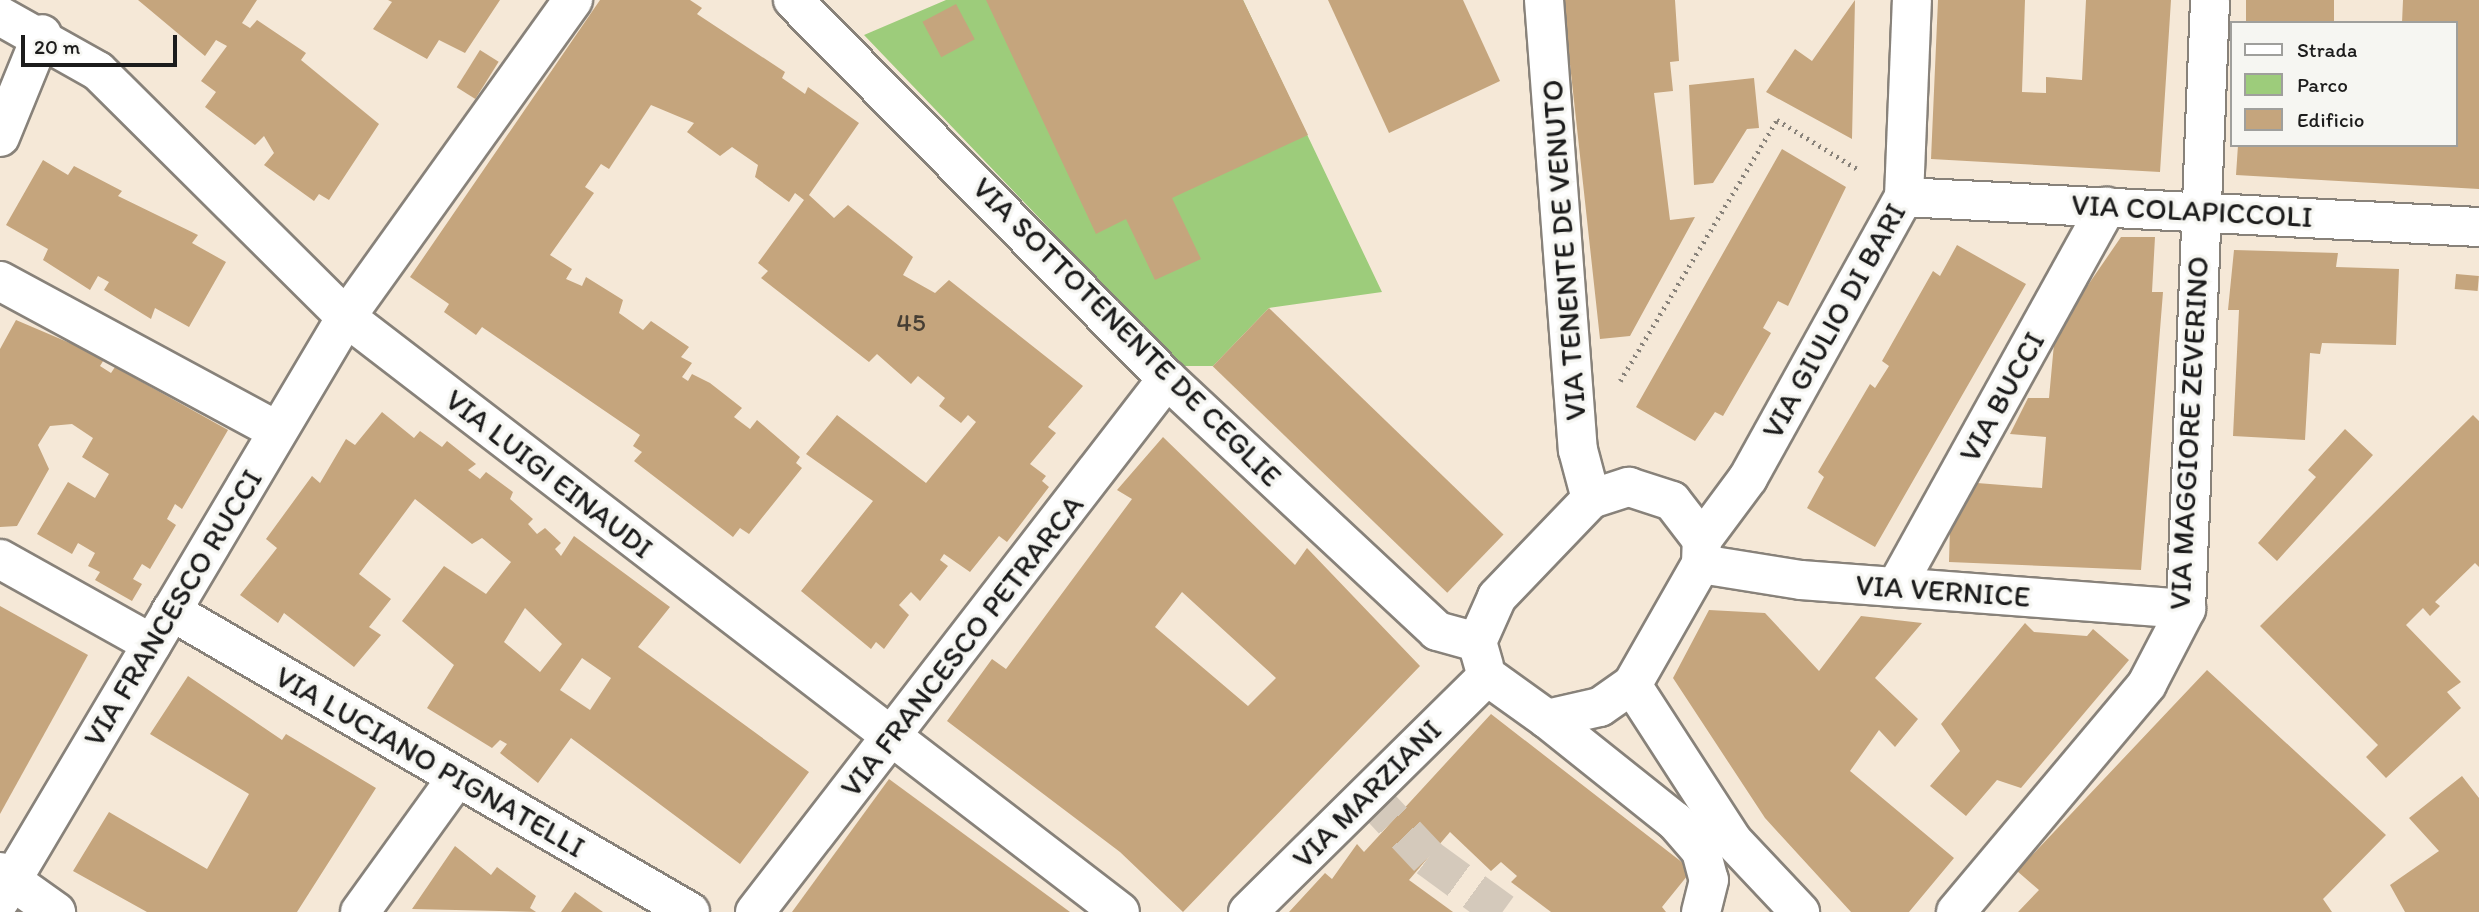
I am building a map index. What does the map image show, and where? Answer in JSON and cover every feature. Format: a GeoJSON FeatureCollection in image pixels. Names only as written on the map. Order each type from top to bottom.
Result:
{"type":"FeatureCollection","features":[{"type":"Feature","properties":{"kind":"street","name":"VIA FRANCESCO RUCCI"},"geometry":{"type":"LineString","coordinates":[[4,884],[152,644],[346,317],[573,0]]}},
{"type":"Feature","properties":{"kind":"street","name":"VIA SOTTOTENENTE DE CEGLIE"},"geometry":{"type":"LineString","coordinates":[[793,0],[1167,379],[1437,631],[1482,659]]}},
{"type":"Feature","properties":{"kind":"street","name":"VIA TENENTE DE VENUTO"},"geometry":{"type":"LineString","coordinates":[[1544,0],[1578,450],[1591,499]]}},
{"type":"Feature","properties":{"kind":"street","name":"VIA GIULIO DI BARI"},"geometry":{"type":"LineString","coordinates":[[1702,552],[1748,478],[1904,197],[1912,0]]}},
{"type":"Feature","properties":{"kind":"street","name":"VIA MAGGIORE ZEVERINO"},"geometry":{"type":"LineString","coordinates":[[1956,912],[2147,684],[2186,609],[2199,213],[2210,0]]}},
{"type":"Feature","properties":{"kind":"street","name":"VIA LUIGI EINAUDI"},"geometry":{"type":"LineString","coordinates":[[0,16],[42,34],[98,71],[346,317],[892,740],[1120,912]]}},
{"type":"Feature","properties":{"kind":"street"},"geometry":{"type":"LineString","coordinates":[[0,137],[42,34]]}},
{"type":"Feature","properties":{"kind":"street","name":"VIA COLAPICCOLI"},"geometry":{"type":"LineString","coordinates":[[1904,197],[2479,227]]}},
{"type":"Feature","properties":{"kind":"street","name":"VIA BUCCI"},"geometry":{"type":"LineString","coordinates":[[1896,587],[2107,207]]}},
{"type":"Feature","properties":{"kind":"street"},"geometry":{"type":"LineString","coordinates":[[0,281],[277,431]]}},
{"type":"Feature","properties":{"kind":"street","name":"VIA FRANCESCO PETRARCA"},"geometry":{"type":"LineString","coordinates":[[755,912],[892,740],[1167,379]]}},
{"type":"Feature","properties":{"kind":"street"},"geometry":{"type":"LineString","coordinates":[[1547,719],[1600,708],[1632,685],[1702,552],[1672,501],[1629,487],[1591,499],[1497,597],[1482,659],[1547,719],[1675,821],[1701,852],[1709,880],[1701,912]]}},
{"type":"Feature","properties":{"kind":"street","name":"VIA VERNICE"},"geometry":{"type":"LineString","coordinates":[[1702,552],[1896,587],[2186,609]]}},
{"type":"Feature","properties":{"kind":"street"},"geometry":{"type":"LineString","coordinates":[[0,559],[152,644]]}},
{"type":"Feature","properties":{"kind":"street","name":"VIA LUCIANO PIGNATELLI"},"geometry":{"type":"LineString","coordinates":[[171,611],[456,779],[691,912]]}},
{"type":"Feature","properties":{"kind":"street","name":"VIA MARZIANI"},"geometry":{"type":"LineString","coordinates":[[1248,912],[1482,659]]}},
{"type":"Feature","properties":{"kind":"street"},"geometry":{"type":"LineString","coordinates":[[1632,685],[1733,841],[1800,912]]}},
{"type":"Feature","properties":{"kind":"street"},"geometry":{"type":"LineString","coordinates":[[360,912],[456,779]]}},
{"type":"Feature","properties":{"kind":"street"},"geometry":{"type":"LineString","coordinates":[[4,884],[56,912]]}},
{"type":"Feature","properties":{"kind":"path"},"geometry":{"type":"LineString","coordinates":[[1578,450],[1777,120],[1904,197]]}},
{"type":"Feature","properties":{"kind":"green space"},"geometry":{"type":"Polygon","coordinates":[[[946,0],[1243,0],[1382,292],[1269,308],[1213,366],[1181,366],[864,35],[946,0]]]}},
{"type":"Feature","properties":{"kind":"building"},"geometry":{"type":"Polygon","coordinates":[[[138,0],[257,0],[242,23],[250,28],[257,20],[306,53],[301,60],[379,124],[329,200],[319,194],[314,201],[264,165],[274,153],[264,136],[255,145],[205,107],[216,92],[201,81],[227,46],[216,40],[205,56],[138,0]]]}},
{"type":"Feature","properties":{"kind":"building"},"geometry":{"type":"Polygon","coordinates":[[[388,0],[500,0],[465,53],[439,40],[427,59],[373,29],[392,2],[388,0]]]}},
{"type":"Feature","properties":{"kind":"building"},"geometry":{"type":"Polygon","coordinates":[[[600,0],[690,0],[702,8],[697,14],[785,72],[782,78],[805,94],[808,87],[859,123],[809,195],[834,218],[848,205],[913,257],[903,275],[935,293],[949,280],[1083,386],[1048,427],[1056,433],[1030,464],[1046,476],[1042,481],[1049,487],[1007,542],[999,536],[970,572],[944,554],[940,560],[948,566],[920,601],[911,592],[899,605],[909,615],[884,649],[876,642],[871,649],[801,591],[873,501],[806,454],[837,415],[926,483],[976,422],[968,415],[961,423],[939,406],[945,398],[918,376],[911,384],[877,354],[869,362],[761,278],[768,271],[758,263],[804,200],[795,193],[789,202],[755,177],[758,165],[732,147],[720,156],[687,132],[694,123],[651,105],[609,169],[601,164],[585,187],[594,193],[550,255],[572,269],[566,279],[582,286],[586,277],[623,300],[619,313],[643,330],[651,321],[689,347],[681,357],[692,363],[682,377],[688,381],[692,374],[710,383],[742,408],[734,417],[750,429],[757,420],[800,457],[796,463],[802,468],[749,534],[740,528],[733,537],[634,461],[642,452],[633,446],[640,435],[482,327],[476,335],[444,312],[449,304],[410,277],[600,0]]]}},
{"type":"Feature","properties":{"kind":"building"},"geometry":{"type":"Polygon","coordinates":[[[986,0],[1243,0],[1308,135],[1172,198],[1201,259],[1155,280],[1126,219],[1096,234],[986,0]]]}},
{"type":"Feature","properties":{"kind":"building"},"geometry":{"type":"Polygon","coordinates":[[[1328,0],[1463,0],[1500,81],[1389,133],[1328,0]]]}},
{"type":"Feature","properties":{"kind":"building"},"geometry":{"type":"Polygon","coordinates":[[[1563,0],[1675,0],[1679,61],[1670,62],[1673,91],[1654,93],[1670,220],[1695,217],[1630,336],[1600,339],[1563,0]]]}},
{"type":"Feature","properties":{"kind":"building"},"geometry":{"type":"Polygon","coordinates":[[[1855,0],[1852,139],[1766,92],[1795,49],[1812,61],[1855,0]]]}},
{"type":"Feature","properties":{"kind":"building"},"geometry":{"type":"Polygon","coordinates":[[[1938,0],[2025,0],[2022,92],[2046,93],[2046,77],[2082,80],[2086,0],[2171,0],[2160,172],[1931,159],[1938,0]]]}},
{"type":"Feature","properties":{"kind":"building"},"geometry":{"type":"Polygon","coordinates":[[[2246,0],[2334,0],[2334,21],[2246,21],[2246,0]]]}},
{"type":"Feature","properties":{"kind":"building"},"geometry":{"type":"Polygon","coordinates":[[[2403,0],[2479,0],[2479,189],[2236,175],[2238,147],[2458,147],[2458,21],[2402,21],[2403,0]]]}},
{"type":"Feature","properties":{"kind":"building"},"geometry":{"type":"Polygon","coordinates":[[[956,4],[975,39],[941,57],[922,22],[956,4]]]}},
{"type":"Feature","properties":{"kind":"building"},"geometry":{"type":"Polygon","coordinates":[[[480,50],[499,62],[475,99],[457,87],[480,50]]]}},
{"type":"Feature","properties":{"kind":"building"},"geometry":{"type":"Polygon","coordinates":[[[1754,78],[1759,128],[1747,129],[1713,183],[1694,185],[1689,85],[1754,78]]]}},
{"type":"Feature","properties":{"kind":"building"},"geometry":{"type":"Polygon","coordinates":[[[1782,149],[1846,187],[1788,306],[1778,301],[1763,328],[1771,333],[1723,416],[1715,412],[1695,441],[1636,407],[1782,149]]]}},
{"type":"Feature","properties":{"kind":"building"},"geometry":{"type":"Polygon","coordinates":[[[43,160],[68,175],[74,166],[122,191],[118,196],[198,235],[192,243],[226,262],[189,327],[155,308],[151,319],[104,290],[109,282],[98,276],[90,290],[43,260],[48,249],[6,225],[43,160]]]}},
{"type":"Feature","properties":{"kind":"building"},"geometry":{"type":"Polygon","coordinates":[[[2121,237],[2155,237],[2152,292],[2163,292],[2141,570],[1949,562],[1950,526],[1977,483],[2042,488],[2046,437],[2010,434],[2028,398],[2049,398],[2055,333],[2121,237]]]}},
{"type":"Feature","properties":{"kind":"building"},"geometry":{"type":"Polygon","coordinates":[[[1957,245],[2026,284],[1875,547],[1807,508],[1824,477],[1818,472],[1870,384],[1875,388],[1889,366],[1882,361],[1933,271],[1940,276],[1957,245]]]}},
{"type":"Feature","properties":{"kind":"building"},"geometry":{"type":"Polygon","coordinates":[[[2234,250],[2338,253],[2336,267],[2399,269],[2396,345],[2322,343],[2320,354],[2310,353],[2305,440],[2233,436],[2239,310],[2228,310],[2234,250]]]}},
{"type":"Feature","properties":{"kind":"building"},"geometry":{"type":"Polygon","coordinates":[[[2456,274],[2479,276],[2478,291],[2455,289],[2456,274]]]}},
{"type":"Feature","properties":{"kind":"building"},"geometry":{"type":"Polygon","coordinates":[[[1269,308],[1504,534],[1447,593],[1213,366],[1269,308]]]}},
{"type":"Feature","properties":{"kind":"building"},"geometry":{"type":"Polygon","coordinates":[[[16,320],[105,358],[100,366],[111,373],[115,367],[228,430],[182,509],[175,504],[167,519],[176,525],[150,569],[142,564],[133,579],[142,584],[132,601],[95,580],[100,572],[88,566],[95,553],[78,543],[72,554],[37,534],[68,482],[95,498],[109,474],[82,457],[93,438],[72,424],[50,426],[38,445],[49,469],[17,526],[0,527],[0,349],[16,320]]]}},
{"type":"Feature","properties":{"kind":"building"},"geometry":{"type":"Polygon","coordinates":[[[382,412],[414,438],[420,431],[442,447],[447,441],[476,464],[468,470],[480,479],[486,472],[513,492],[510,499],[533,519],[528,524],[537,534],[545,528],[561,543],[555,549],[561,556],[574,536],[670,607],[638,647],[809,772],[740,864],[571,738],[538,783],[500,753],[507,744],[500,740],[492,748],[427,708],[454,665],[402,621],[444,566],[486,594],[511,562],[482,538],[472,544],[415,499],[359,574],[391,599],[369,627],[381,635],[354,667],[284,613],[278,623],[240,595],[277,548],[266,539],[312,476],[320,483],[346,439],[355,445],[382,412]],[[525,608],[504,642],[540,672],[562,644],[525,608]],[[582,658],[560,690],[590,710],[611,678],[582,658]]]}},
{"type":"Feature","properties":{"kind":"building"},"geometry":{"type":"Polygon","coordinates":[[[2473,415],[2479,421],[2479,567],[2475,563],[2435,602],[2440,606],[2430,616],[2423,608],[2406,625],[2461,682],[2447,692],[2461,708],[2386,778],[2366,757],[2378,745],[2260,626],[2473,415]]]}},
{"type":"Feature","properties":{"kind":"building"},"geometry":{"type":"Polygon","coordinates":[[[2345,429],[2373,455],[2277,561],[2258,543],[2316,477],[2308,470],[2345,429]]]}},
{"type":"Feature","properties":{"kind":"building"},"geometry":{"type":"Polygon","coordinates":[[[1163,437],[1295,565],[1307,548],[1420,666],[1183,912],[1120,852],[947,721],[992,659],[1006,669],[1132,499],[1117,490],[1163,437]],[[1182,592],[1155,627],[1248,706],[1276,678],[1182,592]]]}},
{"type":"Feature","properties":{"kind":"building"},"geometry":{"type":"Polygon","coordinates":[[[0,606],[88,655],[0,814],[0,606]]]}},
{"type":"Feature","properties":{"kind":"building"},"geometry":{"type":"Polygon","coordinates":[[[1709,610],[1765,613],[1819,671],[1861,616],[1922,623],[1875,678],[1918,719],[1895,747],[1879,730],[1850,771],[1954,858],[1909,912],[1851,912],[1765,818],[1673,678],[1709,610]]]}},
{"type":"Feature","properties":{"kind":"building"},"geometry":{"type":"Polygon","coordinates":[[[2025,623],[2034,632],[2087,636],[2093,629],[2129,660],[2021,788],[1997,780],[1966,816],[1930,786],[1960,751],[1941,724],[2025,623]]]}},
{"type":"Feature","properties":{"kind":"building"},"geometry":{"type":"Polygon","coordinates":[[[2207,670],[2386,835],[2323,899],[2332,912],[2018,912],[2039,890],[2017,871],[2207,670]]]}},
{"type":"Feature","properties":{"kind":"building"},"geometry":{"type":"Polygon","coordinates":[[[188,676],[282,740],[286,734],[376,788],[297,912],[147,912],[73,871],[109,812],[207,869],[249,794],[150,734],[188,676]]]}},
{"type":"Feature","properties":{"kind":"building"},"geometry":{"type":"Polygon","coordinates":[[[1491,714],[1692,870],[1662,907],[1666,912],[1551,912],[1511,882],[1517,876],[1501,862],[1491,871],[1450,832],[1409,880],[1453,912],[1289,912],[1325,873],[1332,879],[1357,844],[1364,852],[1491,714]]]}},
{"type":"Feature","properties":{"kind":"building"},"geometry":{"type":"Polygon","coordinates":[[[2462,776],[2479,798],[2479,912],[2405,912],[2390,885],[2439,851],[2409,818],[2462,776]]]}},
{"type":"Feature","properties":{"kind":"building"},"geometry":{"type":"Polygon","coordinates":[[[889,779],[1070,912],[792,912],[889,779]]]}},
{"type":"Feature","properties":{"kind":"building"},"geometry":{"type":"Polygon","coordinates":[[[455,846],[491,875],[497,867],[536,896],[530,908],[536,912],[412,909],[455,846]]]}},
{"type":"Feature","properties":{"kind":"building"},"geometry":{"type":"Polygon","coordinates":[[[575,892],[603,912],[561,912],[575,892]]]}},
{"type":"Feature","properties":{"kind":"tunnel"},"geometry":{"type":"LineString","coordinates":[[1367,793],[1428,858],[1502,912]]}}]}
